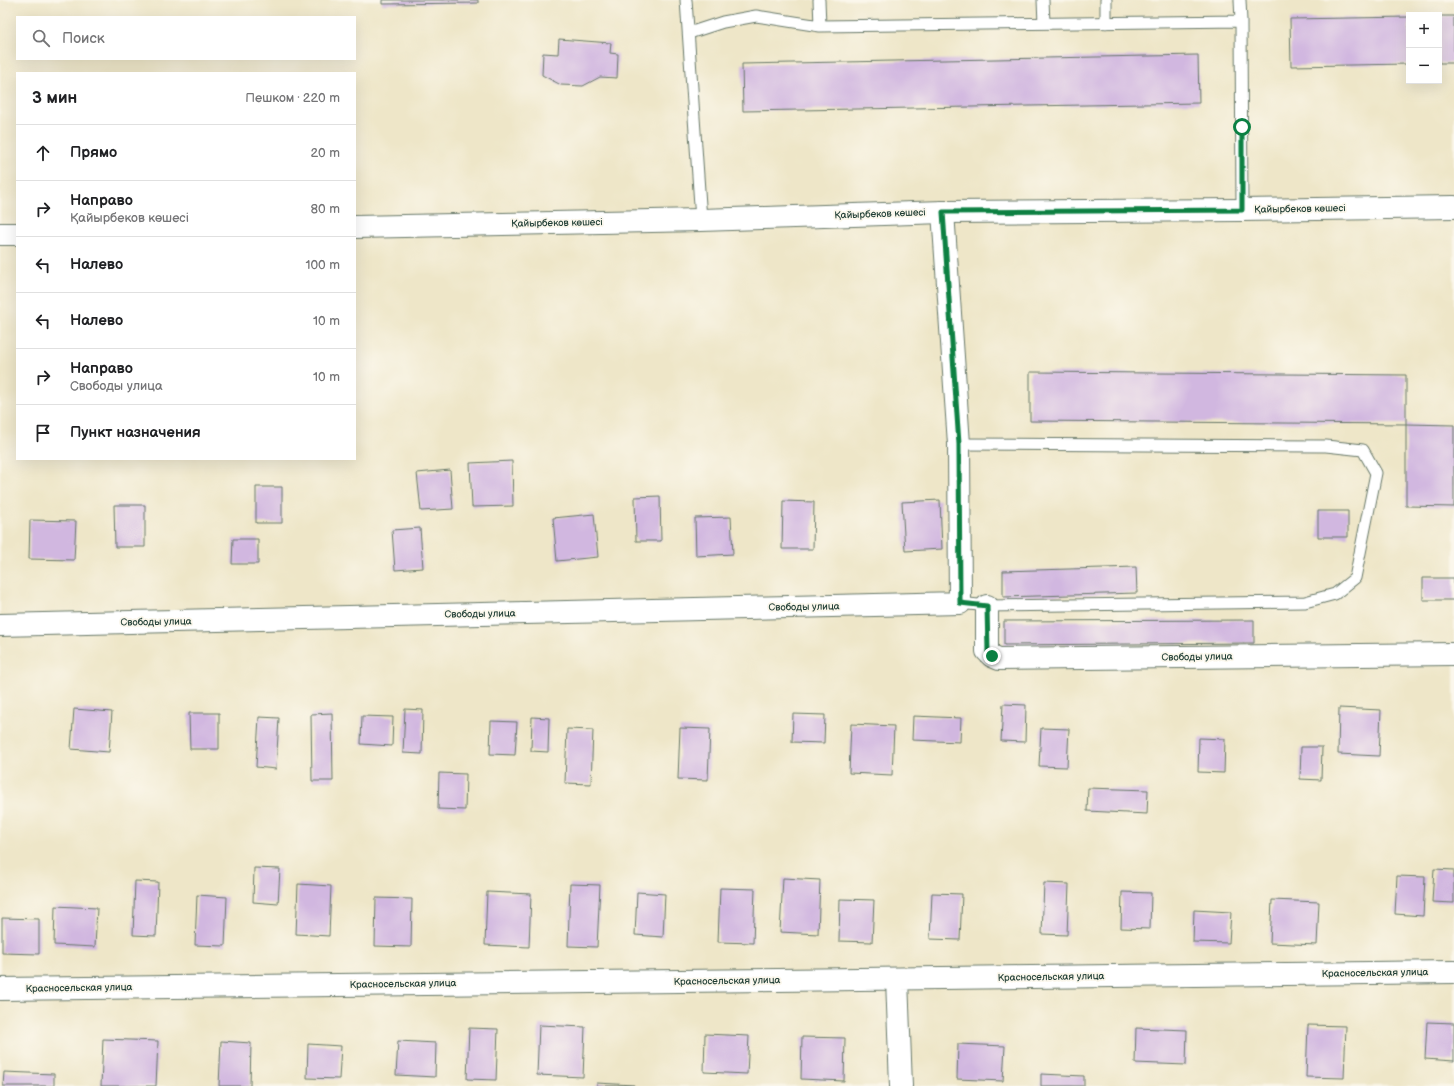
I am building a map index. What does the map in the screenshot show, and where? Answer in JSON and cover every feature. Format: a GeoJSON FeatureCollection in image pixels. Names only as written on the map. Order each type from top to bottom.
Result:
{"type":"FeatureCollection","features":[{"type":"Feature","properties":{"kind":"street","name":"Қайырбеков көшесі"},"geometry":{"type":"LineString","coordinates":[[356,227],[701,220],[943,212],[1454,207]]}},
{"type":"Feature","properties":{"kind":"street"},"geometry":{"type":"LineString","coordinates":[[943,212],[959,444],[960,603]]}},
{"type":"Feature","properties":{"kind":"street"},"geometry":{"type":"LineString","coordinates":[[0,234],[16,234]]}},
{"type":"Feature","properties":{"kind":"street","name":"Свободы улица"},"geometry":{"type":"LineString","coordinates":[[0,625],[960,603]]}},
{"type":"Feature","properties":{"kind":"street","name":"Свободы улица"},"geometry":{"type":"LineString","coordinates":[[987,606],[988,652],[992,656],[1000,658],[1454,654]]}},
{"type":"Feature","properties":{"kind":"street","name":"Красносельская улица"},"geometry":{"type":"LineString","coordinates":[[0,989],[1454,972]]}},
{"type":"Feature","properties":{"kind":"street"},"geometry":{"type":"LineString","coordinates":[[897,978],[901,1086]]}},
{"type":"Feature","properties":{"kind":"lane"},"geometry":{"type":"LineString","coordinates":[[686,0],[701,220]]}},
{"type":"Feature","properties":{"kind":"lane"},"geometry":{"type":"LineString","coordinates":[[819,0],[820,26]]}},
{"type":"Feature","properties":{"kind":"lane"},"geometry":{"type":"LineString","coordinates":[[1043,0],[1044,23]]}},
{"type":"Feature","properties":{"kind":"lane"},"geometry":{"type":"LineString","coordinates":[[1106,0],[1106,23]]}},
{"type":"Feature","properties":{"kind":"lane"},"geometry":{"type":"LineString","coordinates":[[1240,0],[1242,210]]}},
{"type":"Feature","properties":{"kind":"lane"},"geometry":{"type":"LineString","coordinates":[[689,33],[723,22],[756,16],[820,26],[1241,21]]}},
{"type":"Feature","properties":{"kind":"lane"},"geometry":{"type":"LineString","coordinates":[[959,444],[1326,446],[1363,450],[1376,473],[1355,578],[1334,594],[1305,602],[987,606],[960,603]]}},
{"type":"Feature","properties":{"kind":"building"},"geometry":{"type":"Polygon","coordinates":[[[382,0],[478,0],[478,3],[382,4],[382,0]]]}},
{"type":"Feature","properties":{"kind":"building"},"geometry":{"type":"Polygon","coordinates":[[[1442,16],[1454,16],[1454,63],[1442,63],[1442,16]]]}},
{"type":"Feature","properties":{"kind":"building"},"geometry":{"type":"Polygon","coordinates":[[[1406,17],[1406,64],[1291,66],[1290,19],[1406,17]]]}},
{"type":"Feature","properties":{"kind":"building"},"geometry":{"type":"Polygon","coordinates":[[[559,39],[611,43],[610,53],[618,54],[617,78],[600,77],[583,86],[561,85],[542,75],[543,53],[558,54],[559,39]]]}},
{"type":"Feature","properties":{"kind":"building"},"geometry":{"type":"Polygon","coordinates":[[[1198,55],[1199,103],[743,111],[742,64],[1198,55]]]}},
{"type":"Feature","properties":{"kind":"building"},"geometry":{"type":"Polygon","coordinates":[[[1030,372],[1406,375],[1406,424],[1030,421],[1030,372]]]}},
{"type":"Feature","properties":{"kind":"building"},"geometry":{"type":"Polygon","coordinates":[[[1406,424],[1454,425],[1454,507],[1406,506],[1406,424]]]}},
{"type":"Feature","properties":{"kind":"building"},"geometry":{"type":"Polygon","coordinates":[[[512,461],[513,506],[472,507],[470,463],[512,461]]]}},
{"type":"Feature","properties":{"kind":"building"},"geometry":{"type":"Polygon","coordinates":[[[450,470],[453,509],[421,511],[417,473],[450,470]]]}},
{"type":"Feature","properties":{"kind":"building"},"geometry":{"type":"Polygon","coordinates":[[[256,487],[282,487],[282,523],[256,523],[256,487]]]}},
{"type":"Feature","properties":{"kind":"building"},"geometry":{"type":"Polygon","coordinates":[[[660,496],[661,541],[636,541],[635,497],[660,496]]]}},
{"type":"Feature","properties":{"kind":"building"},"geometry":{"type":"Polygon","coordinates":[[[940,500],[942,549],[905,551],[902,502],[940,500]]]}},
{"type":"Feature","properties":{"kind":"building"},"geometry":{"type":"Polygon","coordinates":[[[783,501],[814,502],[813,549],[782,549],[783,501]]]}},
{"type":"Feature","properties":{"kind":"building"},"geometry":{"type":"Polygon","coordinates":[[[114,505],[145,505],[145,547],[115,547],[114,505]]]}},
{"type":"Feature","properties":{"kind":"building"},"geometry":{"type":"Polygon","coordinates":[[[1318,511],[1348,511],[1348,537],[1318,537],[1318,511]]]}},
{"type":"Feature","properties":{"kind":"building"},"geometry":{"type":"Polygon","coordinates":[[[594,514],[598,557],[557,561],[553,518],[594,514]]]}},
{"type":"Feature","properties":{"kind":"building"},"geometry":{"type":"Polygon","coordinates":[[[731,517],[733,554],[696,556],[695,518],[731,517]]]}},
{"type":"Feature","properties":{"kind":"building"},"geometry":{"type":"Polygon","coordinates":[[[30,520],[76,521],[74,560],[29,559],[30,520]]]}},
{"type":"Feature","properties":{"kind":"building"},"geometry":{"type":"Polygon","coordinates":[[[420,528],[423,568],[395,570],[392,530],[420,528]]]}},
{"type":"Feature","properties":{"kind":"building"},"geometry":{"type":"Polygon","coordinates":[[[233,539],[258,539],[258,564],[232,564],[233,539]]]}},
{"type":"Feature","properties":{"kind":"building"},"geometry":{"type":"Polygon","coordinates":[[[1136,567],[1137,593],[1003,597],[1003,571],[1136,567]]]}},
{"type":"Feature","properties":{"kind":"building"},"geometry":{"type":"Polygon","coordinates":[[[1423,578],[1454,578],[1454,600],[1423,600],[1423,578]]]}},
{"type":"Feature","properties":{"kind":"building"},"geometry":{"type":"Polygon","coordinates":[[[1254,620],[1254,643],[1004,645],[1004,621],[1254,620]]]}},
{"type":"Feature","properties":{"kind":"building"},"geometry":{"type":"Polygon","coordinates":[[[1003,704],[1026,705],[1025,742],[1001,741],[1003,704]]]}},
{"type":"Feature","properties":{"kind":"building"},"geometry":{"type":"Polygon","coordinates":[[[1339,708],[1381,710],[1379,756],[1338,754],[1339,708]]]}},
{"type":"Feature","properties":{"kind":"building"},"geometry":{"type":"Polygon","coordinates":[[[74,709],[112,712],[109,752],[71,749],[74,709]]]}},
{"type":"Feature","properties":{"kind":"building"},"geometry":{"type":"Polygon","coordinates":[[[405,709],[423,710],[422,754],[403,753],[405,709]]]}},
{"type":"Feature","properties":{"kind":"building"},"geometry":{"type":"Polygon","coordinates":[[[189,713],[219,713],[219,749],[190,749],[189,713]]]}},
{"type":"Feature","properties":{"kind":"building"},"geometry":{"type":"Polygon","coordinates":[[[332,713],[333,781],[312,781],[311,714],[332,713]]]}},
{"type":"Feature","properties":{"kind":"building"},"geometry":{"type":"Polygon","coordinates":[[[793,714],[825,715],[824,743],[792,742],[793,714]]]}},
{"type":"Feature","properties":{"kind":"building"},"geometry":{"type":"Polygon","coordinates":[[[362,716],[393,717],[392,746],[361,744],[362,716]]]}},
{"type":"Feature","properties":{"kind":"building"},"geometry":{"type":"Polygon","coordinates":[[[913,716],[961,718],[960,742],[912,740],[913,716]]]}},
{"type":"Feature","properties":{"kind":"building"},"geometry":{"type":"Polygon","coordinates":[[[259,717],[279,718],[276,769],[256,767],[259,717]]]}},
{"type":"Feature","properties":{"kind":"building"},"geometry":{"type":"Polygon","coordinates":[[[532,717],[549,718],[548,752],[531,751],[532,717]]]}},
{"type":"Feature","properties":{"kind":"building"},"geometry":{"type":"Polygon","coordinates":[[[491,721],[517,722],[515,755],[490,754],[491,721]]]}},
{"type":"Feature","properties":{"kind":"building"},"geometry":{"type":"Polygon","coordinates":[[[851,724],[894,726],[892,775],[849,773],[851,724]]]}},
{"type":"Feature","properties":{"kind":"building"},"geometry":{"type":"Polygon","coordinates":[[[680,728],[710,729],[708,780],[678,779],[680,728]]]}},
{"type":"Feature","properties":{"kind":"building"},"geometry":{"type":"Polygon","coordinates":[[[1041,728],[1069,729],[1067,767],[1039,766],[1041,728]]]}},
{"type":"Feature","properties":{"kind":"building"},"geometry":{"type":"Polygon","coordinates":[[[567,729],[593,730],[591,784],[565,783],[567,729]]]}},
{"type":"Feature","properties":{"kind":"building"},"geometry":{"type":"Polygon","coordinates":[[[1199,738],[1225,739],[1224,773],[1198,772],[1199,738]]]}},
{"type":"Feature","properties":{"kind":"building"},"geometry":{"type":"Polygon","coordinates":[[[1301,747],[1322,747],[1321,780],[1300,779],[1301,747]]]}},
{"type":"Feature","properties":{"kind":"building"},"geometry":{"type":"Polygon","coordinates":[[[439,773],[466,774],[465,810],[438,809],[439,773]]]}},
{"type":"Feature","properties":{"kind":"building"},"geometry":{"type":"Polygon","coordinates":[[[1088,788],[1148,790],[1147,814],[1087,811],[1088,788]]]}},
{"type":"Feature","properties":{"kind":"building"},"geometry":{"type":"Polygon","coordinates":[[[254,868],[280,869],[278,904],[253,902],[254,868]]]}},
{"type":"Feature","properties":{"kind":"building"},"geometry":{"type":"Polygon","coordinates":[[[1434,869],[1454,870],[1454,903],[1432,902],[1434,869]]]}},
{"type":"Feature","properties":{"kind":"building"},"geometry":{"type":"Polygon","coordinates":[[[1397,876],[1425,877],[1423,916],[1395,914],[1397,876]]]}},
{"type":"Feature","properties":{"kind":"building"},"geometry":{"type":"Polygon","coordinates":[[[783,878],[820,880],[818,934],[780,932],[783,878]]]}},
{"type":"Feature","properties":{"kind":"building"},"geometry":{"type":"Polygon","coordinates":[[[135,881],[158,882],[156,936],[133,935],[135,881]]]}},
{"type":"Feature","properties":{"kind":"building"},"geometry":{"type":"Polygon","coordinates":[[[1044,883],[1069,884],[1067,935],[1042,934],[1044,883]]]}},
{"type":"Feature","properties":{"kind":"building"},"geometry":{"type":"Polygon","coordinates":[[[298,884],[331,886],[329,936],[296,934],[298,884]]]}},
{"type":"Feature","properties":{"kind":"building"},"geometry":{"type":"Polygon","coordinates":[[[570,884],[600,885],[597,947],[568,946],[570,884]]]}},
{"type":"Feature","properties":{"kind":"building"},"geometry":{"type":"Polygon","coordinates":[[[720,888],[755,889],[753,943],[718,942],[720,888]]]}},
{"type":"Feature","properties":{"kind":"building"},"geometry":{"type":"Polygon","coordinates":[[[487,892],[531,894],[529,947],[485,945],[487,892]]]}},
{"type":"Feature","properties":{"kind":"building"},"geometry":{"type":"Polygon","coordinates":[[[637,892],[665,894],[663,937],[635,935],[637,892]]]}},
{"type":"Feature","properties":{"kind":"building"},"geometry":{"type":"Polygon","coordinates":[[[1122,892],[1151,893],[1150,929],[1121,928],[1122,892]]]}},
{"type":"Feature","properties":{"kind":"building"},"geometry":{"type":"Polygon","coordinates":[[[932,893],[962,894],[960,940],[930,939],[932,893]]]}},
{"type":"Feature","properties":{"kind":"building"},"geometry":{"type":"Polygon","coordinates":[[[197,895],[227,897],[225,946],[195,945],[197,895]]]}},
{"type":"Feature","properties":{"kind":"building"},"geometry":{"type":"Polygon","coordinates":[[[376,898],[412,899],[411,947],[375,946],[376,898]]]}},
{"type":"Feature","properties":{"kind":"building"},"geometry":{"type":"Polygon","coordinates":[[[840,899],[874,900],[872,942],[839,941],[840,899]]]}},
{"type":"Feature","properties":{"kind":"building"},"geometry":{"type":"Polygon","coordinates":[[[1272,900],[1319,902],[1317,945],[1270,943],[1272,900]]]}},
{"type":"Feature","properties":{"kind":"building"},"geometry":{"type":"Polygon","coordinates":[[[55,906],[97,908],[95,947],[54,945],[55,906]]]}},
{"type":"Feature","properties":{"kind":"building"},"geometry":{"type":"Polygon","coordinates":[[[1194,910],[1231,912],[1229,943],[1193,942],[1194,910]]]}},
{"type":"Feature","properties":{"kind":"building"},"geometry":{"type":"Polygon","coordinates":[[[2,918],[39,919],[39,954],[2,953],[2,918]]]}},
{"type":"Feature","properties":{"kind":"building"},"geometry":{"type":"Polygon","coordinates":[[[1427,1022],[1454,1023],[1454,1061],[1425,1059],[1427,1022]]]}},
{"type":"Feature","properties":{"kind":"building"},"geometry":{"type":"Polygon","coordinates":[[[539,1025],[585,1027],[583,1077],[537,1075],[539,1025]]]}},
{"type":"Feature","properties":{"kind":"building"},"geometry":{"type":"Polygon","coordinates":[[[1308,1025],[1346,1026],[1344,1078],[1306,1077],[1308,1025]]]}},
{"type":"Feature","properties":{"kind":"building"},"geometry":{"type":"Polygon","coordinates":[[[469,1028],[498,1029],[496,1080],[467,1079],[469,1028]]]}},
{"type":"Feature","properties":{"kind":"building"},"geometry":{"type":"Polygon","coordinates":[[[1136,1028],[1187,1030],[1186,1065],[1135,1063],[1136,1028]]]}},
{"type":"Feature","properties":{"kind":"building"},"geometry":{"type":"Polygon","coordinates":[[[705,1034],[749,1036],[747,1074],[704,1072],[705,1034]]]}},
{"type":"Feature","properties":{"kind":"building"},"geometry":{"type":"Polygon","coordinates":[[[802,1037],[845,1038],[844,1081],[801,1079],[802,1037]]]}},
{"type":"Feature","properties":{"kind":"building"},"geometry":{"type":"Polygon","coordinates":[[[103,1039],[158,1041],[156,1086],[101,1086],[103,1039]]]}},
{"type":"Feature","properties":{"kind":"building"},"geometry":{"type":"Polygon","coordinates":[[[221,1041],[251,1043],[250,1086],[219,1086],[221,1041]]]}},
{"type":"Feature","properties":{"kind":"building"},"geometry":{"type":"Polygon","coordinates":[[[398,1041],[436,1043],[435,1077],[396,1075],[398,1041]]]}},
{"type":"Feature","properties":{"kind":"building"},"geometry":{"type":"Polygon","coordinates":[[[308,1044],[341,1046],[339,1079],[307,1078],[308,1044]]]}},
{"type":"Feature","properties":{"kind":"building"},"geometry":{"type":"Polygon","coordinates":[[[958,1044],[1005,1046],[1003,1081],[957,1079],[958,1044]]]}},
{"type":"Feature","properties":{"kind":"building"},"geometry":{"type":"Polygon","coordinates":[[[4,1072],[54,1074],[54,1086],[3,1086],[4,1072]]]}},
{"type":"Feature","properties":{"kind":"building"},"geometry":{"type":"Polygon","coordinates":[[[1041,1074],[1084,1076],[1084,1086],[1041,1086],[1041,1074]]]}},
{"type":"Feature","properties":{"kind":"building"},"geometry":{"type":"Polygon","coordinates":[[[597,1083],[634,1085],[634,1086],[597,1086],[597,1083]]]}},
{"type":"Feature","properties":{"kind":"route"},"geometry":{"type":"LineString","coordinates":[[992,656],[988,652],[987,606],[960,603],[959,444],[943,212],[1242,210],[1242,127]]}}]}
